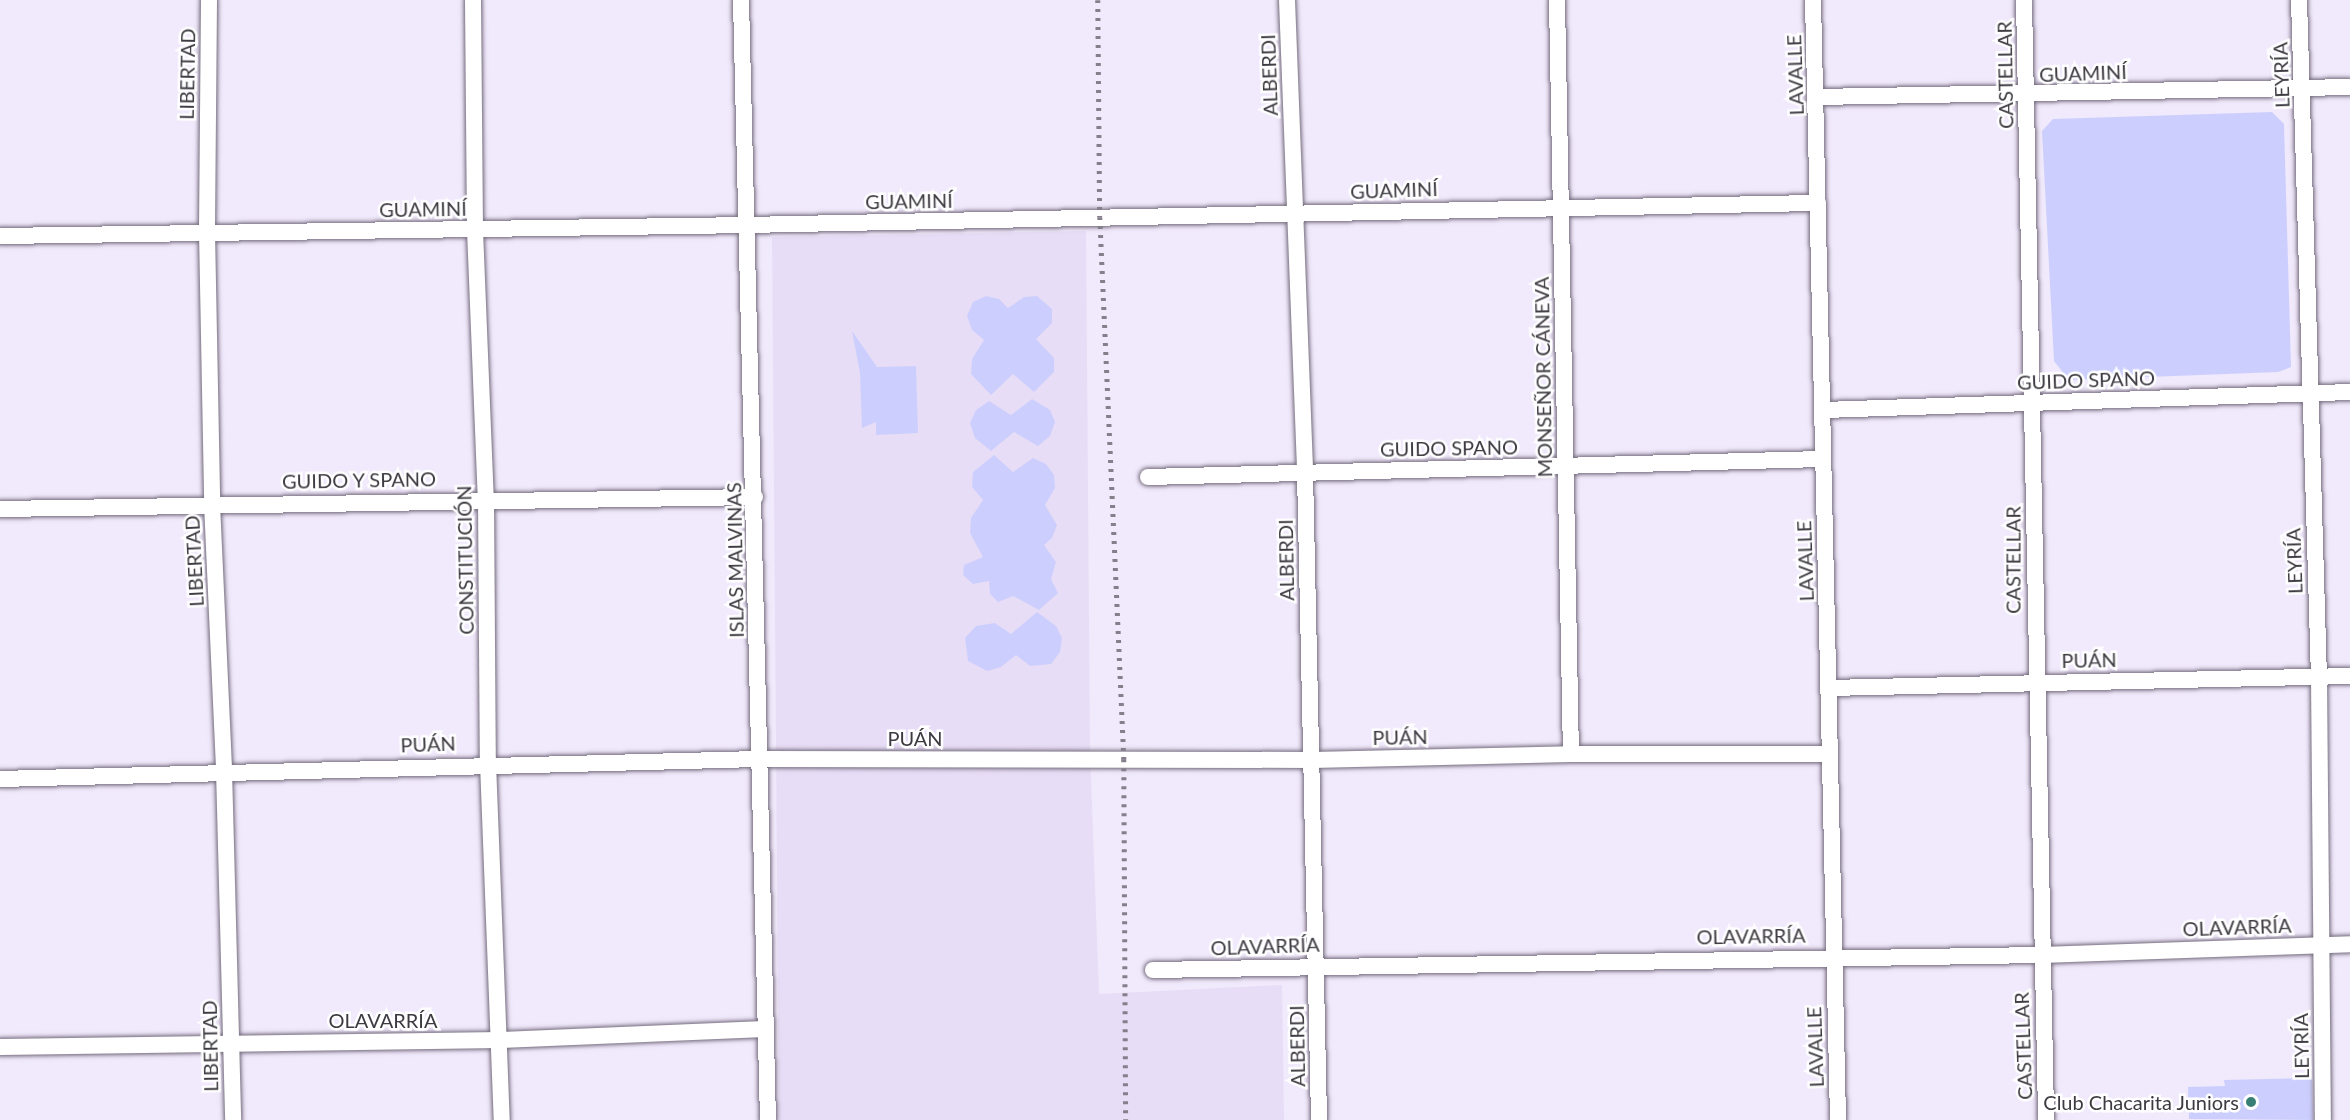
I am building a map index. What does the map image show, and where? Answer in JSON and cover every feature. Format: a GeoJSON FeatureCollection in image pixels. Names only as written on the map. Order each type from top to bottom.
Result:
{"type":"FeatureCollection","features":[{"type":"Feature","properties":{"kind":"street","name":"LIBERTAD"},"geometry":{"type":"LineString","coordinates":[[209,0],[207,232],[212,504],[224,770],[233,1120]]}},
{"type":"Feature","properties":{"kind":"street","name":"CONSTITUCIÓN"},"geometry":{"type":"LineString","coordinates":[[473,0],[475,230],[486,500],[488,763],[501,1040],[502,1120]]}},
{"type":"Feature","properties":{"kind":"street","name":"ISLAS MALVINAS"},"geometry":{"type":"LineString","coordinates":[[741,0],[755,497],[768,1120]]}},
{"type":"Feature","properties":{"kind":"street","name":"ALBERDI"},"geometry":{"type":"LineString","coordinates":[[1287,0],[1305,472],[1319,1120]]}},
{"type":"Feature","properties":{"kind":"street","name":"MONSEÑOR CÁNEVA"},"geometry":{"type":"LineString","coordinates":[[1557,0],[1571,754]]}},
{"type":"Feature","properties":{"kind":"street","name":"LAVALLE"},"geometry":{"type":"LineString","coordinates":[[1813,0],[1824,410],[1832,956],[1838,1120]]}},
{"type":"Feature","properties":{"kind":"street","name":"CASTELLAR"},"geometry":{"type":"LineString","coordinates":[[2024,0],[2033,403],[2035,682],[2046,1120]]}},
{"type":"Feature","properties":{"kind":"street","name":"LEYRÍA"},"geometry":{"type":"LineString","coordinates":[[2299,0],[2319,677],[2323,1120]]}},
{"type":"Feature","properties":{"kind":"street","name":"GUAMINÍ"},"geometry":{"type":"LineString","coordinates":[[1817,97],[2027,96],[2350,87]]}},
{"type":"Feature","properties":{"kind":"street","name":"GUAMINÍ"},"geometry":{"type":"LineString","coordinates":[[0,236],[475,230],[1818,203]]}},
{"type":"Feature","properties":{"kind":"street","name":"GUIDO SPANO"},"geometry":{"type":"LineString","coordinates":[[1824,410],[2350,392]]}},
{"type":"Feature","properties":{"kind":"street","name":"GUIDO SPANO"},"geometry":{"type":"LineString","coordinates":[[1148,477],[1823,459]]}},
{"type":"Feature","properties":{"kind":"street","name":"GUIDO Y SPANO"},"geometry":{"type":"LineString","coordinates":[[0,509],[755,497]]}},
{"type":"Feature","properties":{"kind":"street","name":"PUÁN"},"geometry":{"type":"LineString","coordinates":[[1829,688],[2350,676]]}},
{"type":"Feature","properties":{"kind":"street","name":"PUÁN"},"geometry":{"type":"LineString","coordinates":[[0,779],[488,763],[760,759],[1312,760],[1571,754],[1829,754]]}},
{"type":"Feature","properties":{"kind":"street","name":"OLAVARRÍA"},"geometry":{"type":"LineString","coordinates":[[1153,970],[1832,956],[2042,955],[2350,944]]}},
{"type":"Feature","properties":{"kind":"street","name":"OLAVARRÍA"},"geometry":{"type":"LineString","coordinates":[[0,1047],[230,1041],[501,1040],[765,1029]]}},
{"type":"Feature","properties":{"kind":"shaded area"},"geometry":{"type":"Polygon","coordinates":[[[1086,231],[1090,752],[1099,994],[1282,985],[1284,1120],[779,1120],[772,237],[1086,231]]]}},
{"type":"Feature","properties":{"kind":"building"},"geometry":{"type":"Polygon","coordinates":[[[2272,112],[2284,124],[2291,367],[2278,372],[2069,380],[2054,361],[2042,131],[2053,119],[2272,112]]]}},
{"type":"Feature","properties":{"kind":"building"},"geometry":{"type":"Polygon","coordinates":[[[986,296],[999,299],[1008,308],[1024,297],[1037,296],[1052,309],[1052,323],[1036,339],[1054,358],[1054,372],[1034,392],[1013,374],[991,395],[971,374],[972,359],[984,340],[972,330],[967,316],[973,302],[986,296]]]}},
{"type":"Feature","properties":{"kind":"building"},"geometry":{"type":"Polygon","coordinates":[[[852,331],[877,367],[916,366],[918,433],[876,435],[876,422],[862,428],[860,373],[852,331]]]}},
{"type":"Feature","properties":{"kind":"building"},"geometry":{"type":"Polygon","coordinates":[[[1032,399],[1050,410],[1055,422],[1050,436],[1038,446],[1014,432],[991,451],[975,438],[970,423],[976,410],[989,401],[1011,415],[1032,399]]]}},
{"type":"Feature","properties":{"kind":"building"},"geometry":{"type":"Polygon","coordinates":[[[994,455],[1013,472],[1033,458],[1046,464],[1054,475],[1055,488],[1045,505],[1057,525],[1052,538],[1044,545],[1056,562],[1051,579],[1058,593],[1039,610],[1013,596],[998,602],[990,594],[989,581],[973,584],[963,575],[964,565],[983,557],[970,533],[971,518],[983,500],[972,487],[973,472],[994,455]]]}},
{"type":"Feature","properties":{"kind":"building"},"geometry":{"type":"Polygon","coordinates":[[[1037,612],[1056,626],[1062,638],[1060,652],[1051,664],[1030,666],[1016,655],[1001,667],[987,671],[968,661],[965,638],[976,626],[995,623],[1011,634],[1037,612]]]}},
{"type":"Feature","properties":{"kind":"building","name":"Club Chacarita Juniors"},"geometry":{"type":"Polygon","coordinates":[[[2312,1078],[2313,1120],[2189,1119],[2188,1087],[2225,1086],[2224,1080],[2312,1078]]]}},
{"type":"Feature","properties":{"kind":"railway"},"geometry":{"type":"LineString","coordinates":[[1098,0],[1100,217],[1124,759],[1126,1120]]}},
{"type":"Feature","properties":{"kind":"place","name":"Club Chacarita Juniors"},"geometry":{"type":"Point","coordinates":[2251,1102]}}]}
